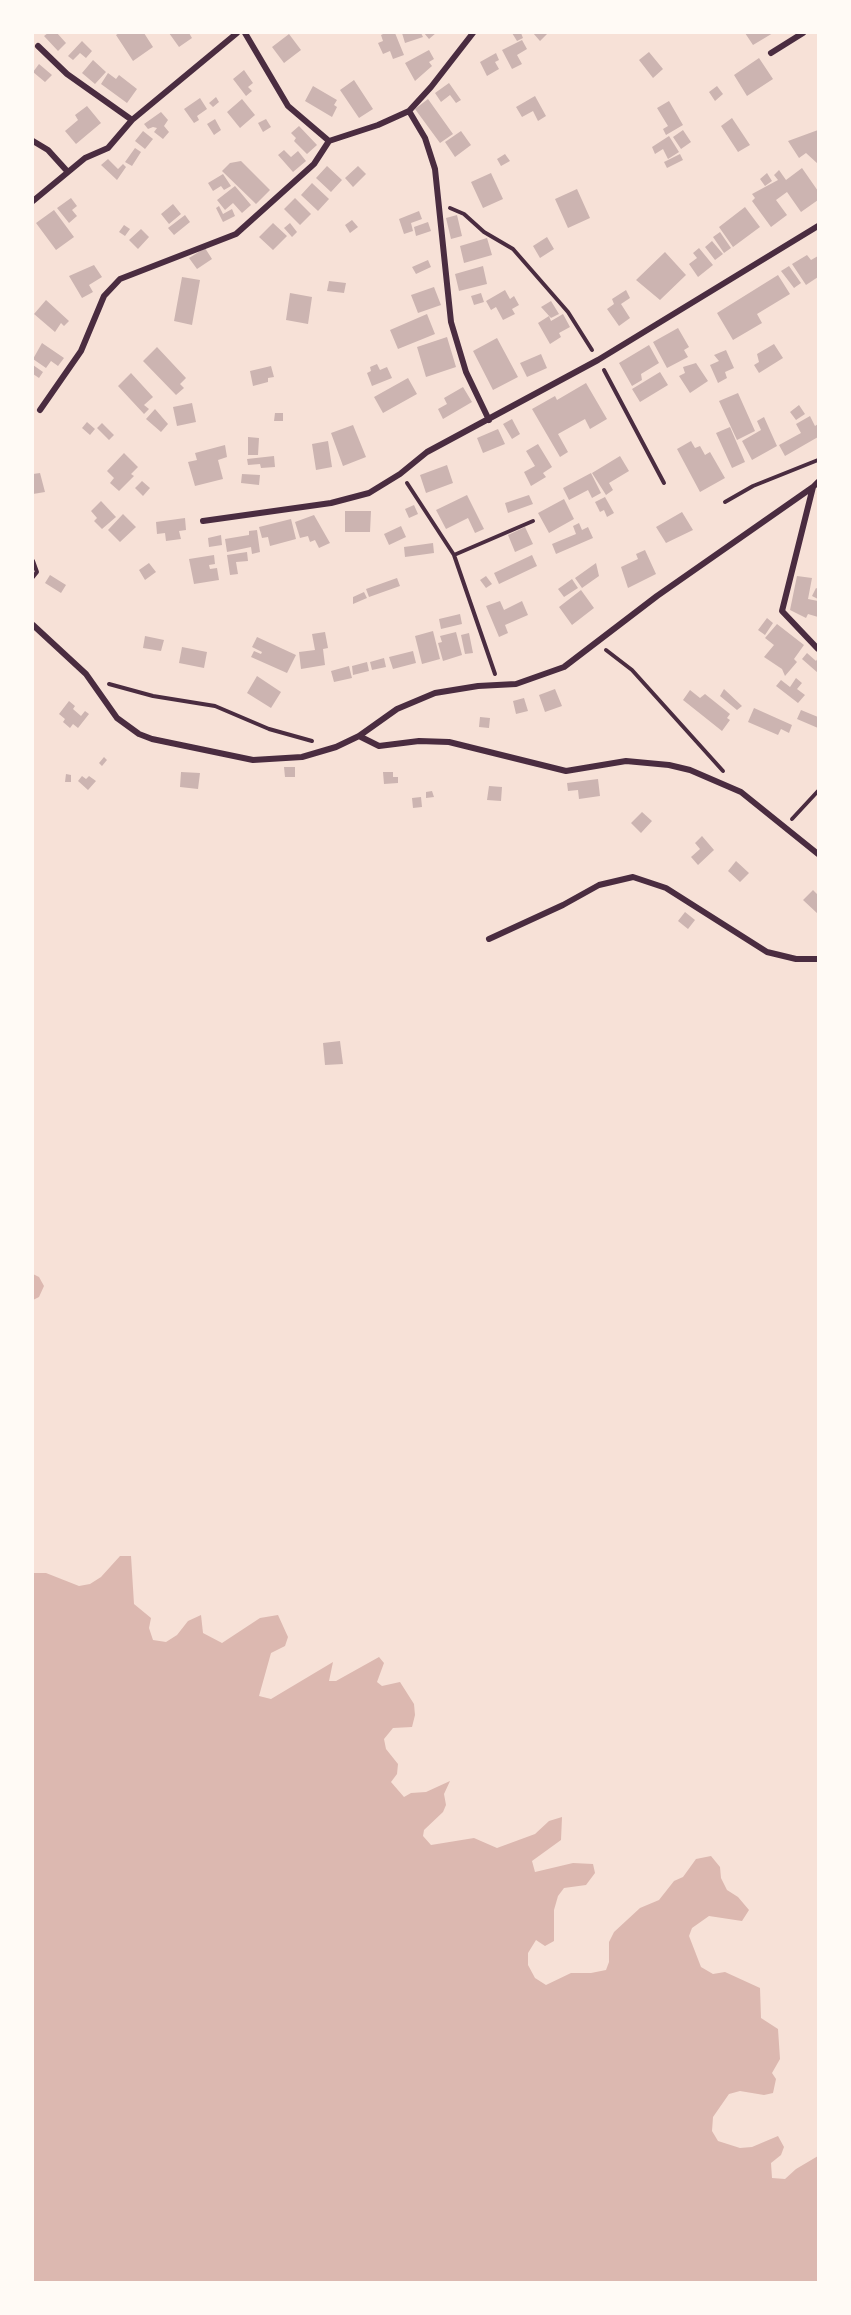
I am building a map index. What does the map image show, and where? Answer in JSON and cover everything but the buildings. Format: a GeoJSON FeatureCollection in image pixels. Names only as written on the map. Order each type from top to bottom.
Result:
{"type":"FeatureCollection","features":[{"type":"Feature","properties":{"kind":"street"},"geometry":{"type":"LineString","coordinates":[[33,201],[85,158],[108,148],[132,120],[237,33]]}},
{"type":"Feature","properties":{"kind":"street"},"geometry":{"type":"LineString","coordinates":[[245,33],[288,106],[329,141]]}},
{"type":"Feature","properties":{"kind":"street"},"geometry":{"type":"LineString","coordinates":[[40,410],[81,351],[100,306],[111,288],[132,273],[186,256],[236,234],[315,164],[329,141],[378,126],[409,111],[473,33]]}},
{"type":"Feature","properties":{"kind":"street"},"geometry":{"type":"LineString","coordinates":[[771,53],[803,33]]}},
{"type":"Feature","properties":{"kind":"street"},"geometry":{"type":"LineString","coordinates":[[39,46],[67,74],[132,120]]}},
{"type":"Feature","properties":{"kind":"street"},"geometry":{"type":"LineString","coordinates":[[409,111],[430,153],[452,322],[466,372],[489,420]]}},
{"type":"Feature","properties":{"kind":"street"},"geometry":{"type":"LineString","coordinates":[[33,141],[48,150],[67,171]]}},
{"type":"Feature","properties":{"kind":"street"},"geometry":{"type":"LineString","coordinates":[[203,520],[350,500],[385,485],[427,452],[598,360],[818,226]]}},
{"type":"Feature","properties":{"kind":"street"},"geometry":{"type":"LineString","coordinates":[[33,625],[86,674],[117,718],[134,731],[152,739],[253,760],[302,757],[336,747],[359,736],[397,709],[435,693],[478,686],[500,686],[549,675],[579,658],[657,596],[816,484]]}},
{"type":"Feature","properties":{"kind":"street"},"geometry":{"type":"LineString","coordinates":[[816,484],[782,610],[818,649]]}},
{"type":"Feature","properties":{"kind":"street"},"geometry":{"type":"LineString","coordinates":[[359,736],[379,746],[419,741],[449,742],[566,771],[626,761],[669,765],[708,776],[741,792],[818,854]]}},
{"type":"Feature","properties":{"kind":"street"},"geometry":{"type":"LineString","coordinates":[[489,939],[600,885],[633,878],[666,888],[767,952],[796,959],[818,959]]}},
{"type":"Feature","properties":{"kind":"path"},"geometry":{"type":"LineString","coordinates":[[438,203],[464,214],[484,232],[513,249],[568,312],[598,360],[664,483]]}},
{"type":"Feature","properties":{"kind":"path"},"geometry":{"type":"LineString","coordinates":[[725,502],[753,486],[818,460]]}},
{"type":"Feature","properties":{"kind":"path"},"geometry":{"type":"LineString","coordinates":[[400,474],[454,555],[500,686]]}},
{"type":"Feature","properties":{"kind":"path"},"geometry":{"type":"LineString","coordinates":[[454,555],[532,521]]}},
{"type":"Feature","properties":{"kind":"path"},"geometry":{"type":"LineString","coordinates":[[33,561],[37,572],[33,577]]}},
{"type":"Feature","properties":{"kind":"path"},"geometry":{"type":"LineString","coordinates":[[597,643],[633,670],[741,792]]}},
{"type":"Feature","properties":{"kind":"path"},"geometry":{"type":"LineString","coordinates":[[86,674],[129,691],[215,706],[269,729],[336,747]]}},
{"type":"Feature","properties":{"kind":"path"},"geometry":{"type":"LineString","coordinates":[[786,826],[818,791]]}},
{"type":"Feature","properties":{"kind":"shaded area"},"geometry":{"type":"Polygon","coordinates":[[[33,1274],[39,1277],[44,1286],[39,1297],[33,1300],[33,1274]]]}},
{"type":"Feature","properties":{"kind":"shaded area"},"geometry":{"type":"Polygon","coordinates":[[[120,1556],[131,1556],[134,1604],[151,1618],[149,1628],[153,1640],[166,1642],[177,1635],[188,1621],[201,1615],[203,1633],[222,1643],[260,1618],[278,1615],[288,1637],[285,1646],[271,1653],[259,1696],[271,1699],[333,1662],[329,1681],[336,1681],[379,1657],[384,1663],[377,1682],[382,1686],[400,1682],[414,1704],[415,1715],[412,1727],[393,1728],[384,1739],[386,1749],[398,1764],[397,1774],[391,1782],[404,1797],[411,1793],[426,1792],[450,1781],[444,1794],[446,1805],[443,1812],[424,1830],[423,1836],[431,1845],[474,1838],[497,1848],[535,1834],[549,1821],[562,1817],[561,1840],[532,1861],[535,1872],[573,1863],[593,1864],[595,1873],[586,1885],[564,1888],[558,1896],[554,1910],[554,1941],[545,1946],[536,1940],[528,1953],[528,1965],[535,1978],[546,1985],[571,1973],[606,1970],[609,1962],[609,1942],[614,1932],[640,1908],[659,1900],[674,1881],[683,1877],[696,1859],[711,1856],[720,1867],[721,1878],[727,1890],[738,1897],[749,1910],[742,1921],[709,1916],[692,1928],[689,1936],[701,1967],[713,1974],[725,1972],[760,1988],[761,2018],[778,2029],[780,2059],[772,2073],[776,2079],[773,2093],[764,2095],[740,2091],[729,2094],[713,2117],[712,2131],[718,2141],[740,2148],[752,2147],[778,2136],[784,2147],[781,2155],[771,2163],[772,2178],[785,2179],[796,2169],[818,2156],[818,2282],[33,2282],[33,1573],[46,1573],[79,1586],[90,1584],[101,1577],[120,1556]]]}}]}
